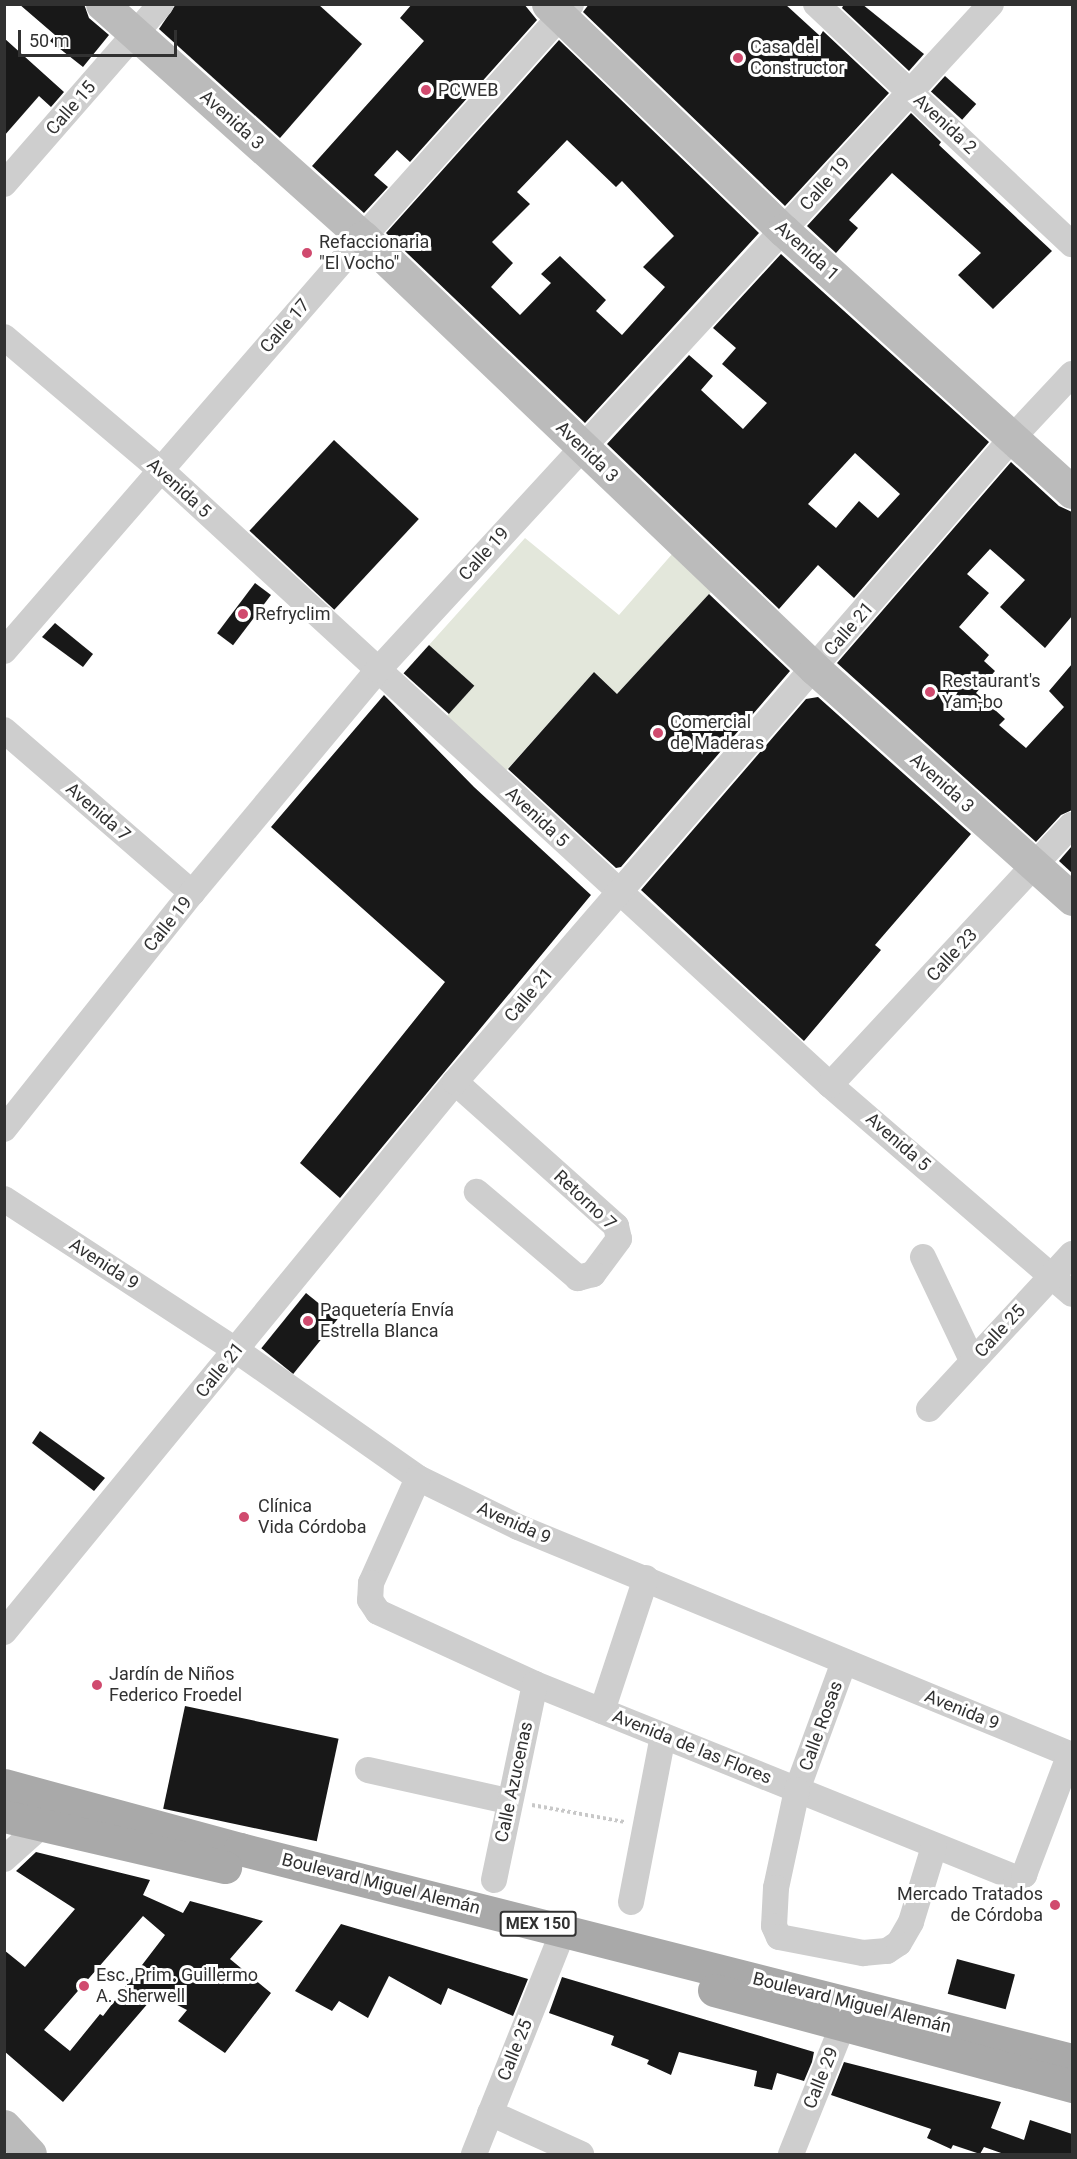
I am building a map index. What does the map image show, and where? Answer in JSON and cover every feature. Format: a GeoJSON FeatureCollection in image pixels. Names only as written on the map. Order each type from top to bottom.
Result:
{"type":"FeatureCollection","features":[{"type":"Feature","properties":{"kind":"main road","name":"Avenida 3"},"geometry":{"type":"LineString","coordinates":[[102,4],[363,237],[815,669],[1072,898]]}},
{"type":"Feature","properties":{"kind":"main road","name":"Avenida 1"},"geometry":{"type":"LineString","coordinates":[[560,8],[783,230],[1014,436],[1072,492]]}},
{"type":"Feature","properties":{"kind":"main road","name":"Boulevard Miguel Alemán"},"geometry":{"type":"LineString","coordinates":[[4,1785],[237,1859],[557,1946],[847,2014],[1072,2060]]}},
{"type":"Feature","properties":{"kind":"main road","name":"Boulevard Miguel Alemán"},"geometry":{"type":"LineString","coordinates":[[4,1816],[42,1825],[237,1859],[847,2014],[1072,2086]]}},
{"type":"Feature","properties":{"kind":"main road"},"geometry":{"type":"LineString","coordinates":[[4,2126],[30,2154]]}},
{"type":"Feature","properties":{"kind":"street","name":"Calle 15"},"geometry":{"type":"LineString","coordinates":[[4,184],[161,4]]}},
{"type":"Feature","properties":{"kind":"street","name":"Avenida 2"},"geometry":{"type":"LineString","coordinates":[[816,4],[1072,244]]}},
{"type":"Feature","properties":{"kind":"street","name":"Calle 19"},"geometry":{"type":"LineString","coordinates":[[4,1129],[192,893],[378,670],[991,4]]}},
{"type":"Feature","properties":{"kind":"street","name":"Calle 17"},"geometry":{"type":"LineString","coordinates":[[4,651],[560,8]]}},
{"type":"Feature","properties":{"kind":"street","name":"Avenida 5"},"geometry":{"type":"LineString","coordinates":[[4,337],[160,470],[617,892],[830,1085],[1072,1293]]}},
{"type":"Feature","properties":{"kind":"street","name":"Calle 21"},"geometry":{"type":"LineString","coordinates":[[4,1632],[455,1082],[617,892],[815,669],[1014,436],[1072,374]]}},
{"type":"Feature","properties":{"kind":"street","name":"Avenida 7"},"geometry":{"type":"LineString","coordinates":[[4,730],[192,893]]}},
{"type":"Feature","properties":{"kind":"street","name":"Calle 23"},"geometry":{"type":"LineString","coordinates":[[830,1085],[1072,825]]}},
{"type":"Feature","properties":{"kind":"street","name":"Retorno 7"},"geometry":{"type":"LineString","coordinates":[[455,1082],[616,1226],[619,1239],[593,1274],[578,1278],[477,1192]]}},
{"type":"Feature","properties":{"kind":"street","name":"Avenida 9"},"geometry":{"type":"LineString","coordinates":[[4,1198],[236,1350],[418,1478],[518,1527],[1071,1755]]}},
{"type":"Feature","properties":{"kind":"street","name":"Calle 25"},"geometry":{"type":"LineString","coordinates":[[929,1409],[1072,1254]]}},
{"type":"Feature","properties":{"kind":"street"},"geometry":{"type":"LineString","coordinates":[[923,1257],[972,1360]]}},
{"type":"Feature","properties":{"kind":"street","name":"Avenida de las Flores"},"geometry":{"type":"LineString","coordinates":[[418,1478],[370,1583],[368,1593],[373,1606],[378,1612],[535,1684],[934,1847],[1016,1878],[1024,1875],[1071,1755]]}},
{"type":"Feature","properties":{"kind":"street"},"geometry":{"type":"LineString","coordinates":[[602,1711],[646,1578]]}},
{"type":"Feature","properties":{"kind":"street","name":"Calle Rosas"},"geometry":{"type":"LineString","coordinates":[[844,1662],[797,1790],[776,1888],[774,1926],[778,1937],[863,1953],[887,1951],[899,1943],[911,1922],[934,1847]]}},
{"type":"Feature","properties":{"kind":"street","name":"Calle Azucenas"},"geometry":{"type":"LineString","coordinates":[[494,1880],[508,1801],[535,1684]]}},
{"type":"Feature","properties":{"kind":"street"},"geometry":{"type":"LineString","coordinates":[[631,1902],[663,1736]]}},
{"type":"Feature","properties":{"kind":"street"},"geometry":{"type":"LineString","coordinates":[[368,1770],[508,1801]]}},
{"type":"Feature","properties":{"kind":"street"},"geometry":{"type":"LineString","coordinates":[[4,1859],[42,1825]]}},
{"type":"Feature","properties":{"kind":"street","name":"Calle 25"},"geometry":{"type":"LineString","coordinates":[[474,2154],[557,1946]]}},
{"type":"Feature","properties":{"kind":"street","name":"Calle 29"},"geometry":{"type":"LineString","coordinates":[[791,2154],[847,2014]]}},
{"type":"Feature","properties":{"kind":"street"},"geometry":{"type":"LineString","coordinates":[[490,2113],[581,2154]]}},
{"type":"Feature","properties":{"kind":"path"},"geometry":{"type":"LineString","coordinates":[[508,1801],[645,1826]]}},
{"type":"Feature","properties":{"kind":"shaded area"},"geometry":{"type":"Polygon","coordinates":[[[525,538],[619,615],[673,553],[713,590],[617,694],[594,672],[504,773],[446,717],[474,686],[429,645],[525,538]]]}},
{"type":"Feature","properties":{"kind":"building"},"geometry":{"type":"Polygon","coordinates":[[[19,4],[84,4],[89,18],[109,35],[83,67],[50,41],[55,35],[19,4]]]}},
{"type":"Feature","properties":{"kind":"building"},"geometry":{"type":"Polygon","coordinates":[[[176,4],[318,4],[362,44],[280,138],[159,29],[176,4]]]}},
{"type":"Feature","properties":{"kind":"building"},"geometry":{"type":"Polygon","coordinates":[[[412,4],[524,4],[537,20],[410,162],[397,150],[374,175],[388,187],[364,213],[312,166],[424,41],[400,18],[412,4]]]}},
{"type":"Feature","properties":{"kind":"building"},"geometry":{"type":"Polygon","coordinates":[[[589,4],[785,4],[820,36],[823,31],[889,93],[785,206],[583,12],[589,4]]]}},
{"type":"Feature","properties":{"kind":"building"},"geometry":{"type":"Polygon","coordinates":[[[844,4],[862,4],[924,54],[909,71],[842,8],[844,4]]]}},
{"type":"Feature","properties":{"kind":"building"},"geometry":{"type":"Polygon","coordinates":[[[4,38],[64,92],[51,107],[39,96],[4,136],[4,38]]]}},
{"type":"Feature","properties":{"kind":"building"},"geometry":{"type":"Polygon","coordinates":[[[559,40],[759,233],[585,423],[386,233],[559,40]],[[567,140],[517,192],[530,204],[492,242],[513,263],[491,287],[520,315],[551,283],[541,274],[560,256],[606,300],[596,311],[622,335],[665,287],[643,267],[674,236],[622,181],[616,187],[567,140]]]}},
{"type":"Feature","properties":{"kind":"building"},"geometry":{"type":"Polygon","coordinates":[[[945,76],[976,104],[962,120],[931,92],[945,76]]]}},
{"type":"Feature","properties":{"kind":"building"},"geometry":{"type":"Polygon","coordinates":[[[911,113],[941,142],[939,145],[1052,251],[993,309],[958,275],[981,253],[892,173],[849,220],[858,228],[836,253],[807,226],[911,113]]]}},
{"type":"Feature","properties":{"kind":"building"},"geometry":{"type":"Polygon","coordinates":[[[781,254],[989,442],[854,598],[818,565],[779,609],[607,444],[689,355],[713,376],[701,390],[743,429],[767,403],[722,364],[736,348],[713,328],[781,254]],[[855,453],[808,504],[836,528],[859,501],[878,518],[900,494],[855,453]]]}},
{"type":"Feature","properties":{"kind":"building"},"geometry":{"type":"Polygon","coordinates":[[[334,440],[419,519],[334,610],[249,531],[334,440]]]}},
{"type":"Feature","properties":{"kind":"building"},"geometry":{"type":"Polygon","coordinates":[[[1011,462],[1059,506],[1072,512],[1072,616],[1045,648],[1000,607],[1025,580],[990,549],[967,574],[989,593],[959,627],[989,655],[984,661],[995,671],[976,693],[1005,719],[999,725],[1026,748],[1064,707],[1049,691],[1072,664],[1072,810],[1061,815],[1036,842],[837,663],[1011,462]]]}},
{"type":"Feature","properties":{"kind":"building","name":"Refryclim"},"geometry":{"type":"Polygon","coordinates":[[[255,583],[271,595],[233,645],[217,633],[255,583]]]}},
{"type":"Feature","properties":{"kind":"building"},"geometry":{"type":"Polygon","coordinates":[[[709,594],[790,671],[621,867],[616,868],[508,769],[594,672],[617,694],[709,594]]]}},
{"type":"Feature","properties":{"kind":"building"},"geometry":{"type":"Polygon","coordinates":[[[55,623],[93,654],[83,667],[42,637],[55,623]]]}},
{"type":"Feature","properties":{"kind":"building"},"geometry":{"type":"Polygon","coordinates":[[[429,645],[474,686],[449,714],[404,673],[429,645]]]}},
{"type":"Feature","properties":{"kind":"building"},"geometry":{"type":"Polygon","coordinates":[[[384,695],[474,787],[591,895],[340,1198],[300,1163],[445,982],[271,827],[384,695]]]}},
{"type":"Feature","properties":{"kind":"building"},"geometry":{"type":"Polygon","coordinates":[[[818,697],[971,834],[875,945],[881,950],[804,1041],[641,890],[806,699],[818,697]]]}},
{"type":"Feature","properties":{"kind":"building"},"geometry":{"type":"Polygon","coordinates":[[[1072,846],[1072,873],[1059,861],[1072,846]]]}},
{"type":"Feature","properties":{"kind":"building"},"geometry":{"type":"Polygon","coordinates":[[[306,1293],[338,1319],[293,1374],[261,1348],[306,1293]]]}},
{"type":"Feature","properties":{"kind":"building"},"geometry":{"type":"Polygon","coordinates":[[[40,1431],[105,1478],[94,1491],[32,1443],[40,1431]]]}},
{"type":"Feature","properties":{"kind":"building"},"geometry":{"type":"Polygon","coordinates":[[[185,1706],[339,1739],[317,1841],[163,1809],[185,1706]]]}},
{"type":"Feature","properties":{"kind":"building"},"geometry":{"type":"Polygon","coordinates":[[[36,1852],[150,1880],[143,1895],[183,1913],[190,1901],[263,1921],[230,1959],[271,1993],[225,2053],[178,2021],[187,2010],[156,1994],[63,2102],[4,2051],[4,1950],[25,1967],[75,1909],[16,1871],[36,1852]],[[143,1916],[44,2030],[70,2051],[100,2014],[103,2016],[165,1935],[143,1916]]]}},
{"type":"Feature","properties":{"kind":"building"},"geometry":{"type":"Polygon","coordinates":[[[341,1924],[528,1979],[513,2016],[448,1988],[441,2005],[389,1976],[368,2018],[339,2001],[332,2011],[295,1991],[341,1924]]]}},
{"type":"Feature","properties":{"kind":"building"},"geometry":{"type":"Polygon","coordinates":[[[957,1959],[1015,1975],[1006,2009],[948,1994],[957,1959]]]}},
{"type":"Feature","properties":{"kind":"building"},"geometry":{"type":"Polygon","coordinates":[[[562,1977],[814,2052],[812,2062],[804,2081],[777,2073],[772,2090],[754,2086],[757,2071],[679,2052],[671,2075],[647,2064],[649,2060],[611,2045],[614,2036],[549,2013],[562,1977]]]}},
{"type":"Feature","properties":{"kind":"building"},"geometry":{"type":"Polygon","coordinates":[[[844,2062],[1001,2102],[991,2128],[1024,2140],[1030,2120],[1072,2134],[1072,2154],[1004,2154],[984,2147],[980,2154],[953,2145],[951,2149],[927,2138],[931,2129],[831,2095],[844,2062]]]}},
{"type":"Feature","properties":{"kind":"place","name":"Casa del Constructor"},"geometry":{"type":"Point","coordinates":[738,58]}},
{"type":"Feature","properties":{"kind":"place","name":"PCWEB"},"geometry":{"type":"Point","coordinates":[426,90]}},
{"type":"Feature","properties":{"kind":"place","name":"Refaccionaria \"El Vocho\""},"geometry":{"type":"Point","coordinates":[307,253]}},
{"type":"Feature","properties":{"kind":"place","name":"Refryclim"},"geometry":{"type":"Point","coordinates":[243,614]}},
{"type":"Feature","properties":{"kind":"place","name":"Restaurant's Yam-bo"},"geometry":{"type":"Point","coordinates":[930,692]}},
{"type":"Feature","properties":{"kind":"place","name":"Comercial de Maderas"},"geometry":{"type":"Point","coordinates":[658,733]}},
{"type":"Feature","properties":{"kind":"place","name":"Paquetería Envía Estrella Blanca"},"geometry":{"type":"Point","coordinates":[308,1321]}},
{"type":"Feature","properties":{"kind":"place","name":"Clínica Vida Córdoba"},"geometry":{"type":"Point","coordinates":[244,1517]}},
{"type":"Feature","properties":{"kind":"place","name":"Jardín de Niños Federico Froedel"},"geometry":{"type":"Point","coordinates":[97,1685]}},
{"type":"Feature","properties":{"kind":"place","name":"Mercado Tratados de Córdoba"},"geometry":{"type":"Point","coordinates":[1055,1905]}},
{"type":"Feature","properties":{"kind":"place","name":"Esc. Prim. Guillermo A. Sherwell"},"geometry":{"type":"Point","coordinates":[84,1986]}}]}
